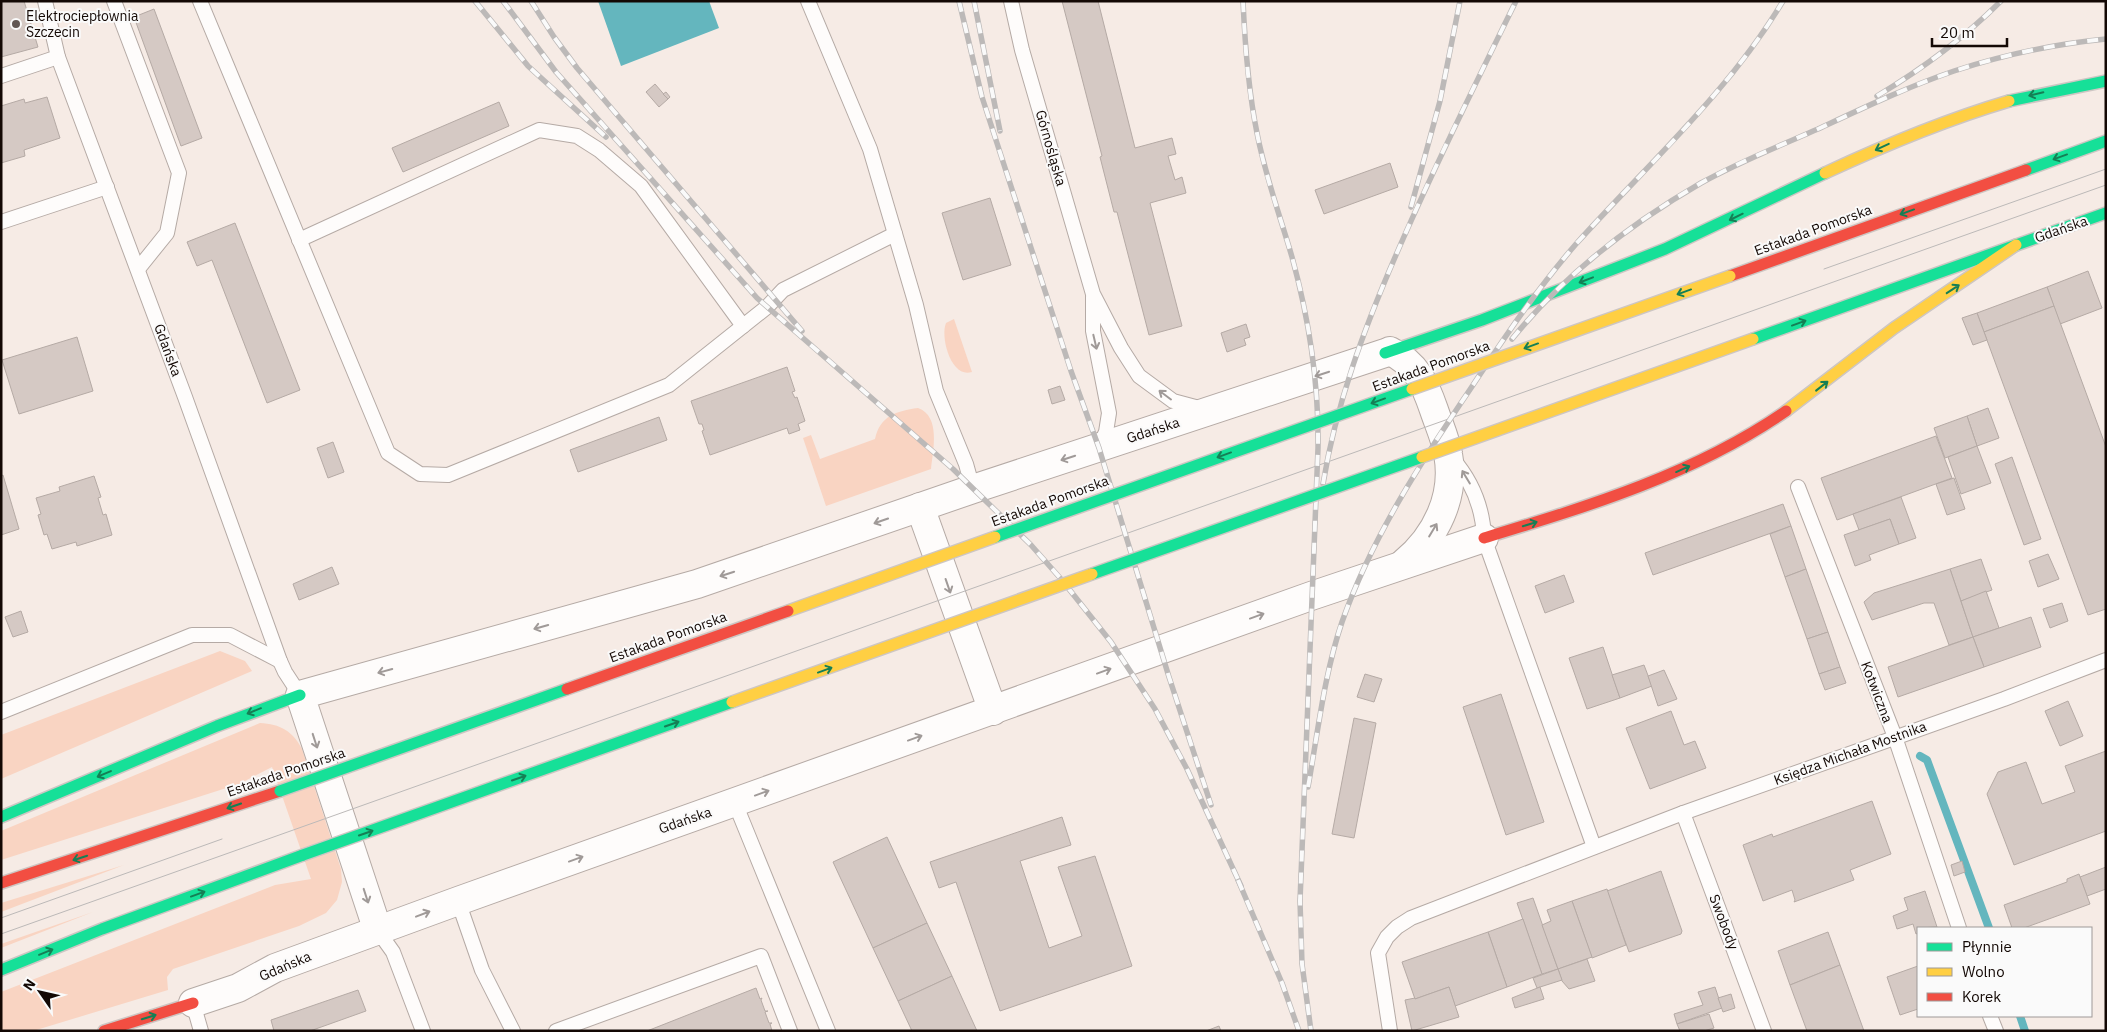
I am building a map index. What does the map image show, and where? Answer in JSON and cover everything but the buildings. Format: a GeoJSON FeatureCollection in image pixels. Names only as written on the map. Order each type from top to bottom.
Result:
{"type":"FeatureCollection","features":[{"type":"Feature","properties":{"kind":"main road"},"geometry":{"type":"LineString","coordinates":[[1388,352],[1482,320],[1659,251],[1930,126],[2023,96],[2106,81]]}},
{"type":"Feature","properties":{"kind":"main road","name":"Estakada Pomorska"},"geometry":{"type":"LineString","coordinates":[[1,883],[280,791],[2106,141]]}},
{"type":"Feature","properties":{"kind":"main road","name":"Gdańska"},"geometry":{"type":"LineString","coordinates":[[2016,245],[2106,213]]}},
{"type":"Feature","properties":{"kind":"main road"},"geometry":{"type":"LineString","coordinates":[[1,970],[102,929],[303,855],[2016,245]]}},
{"type":"Feature","properties":{"kind":"main road"},"geometry":{"type":"LineString","coordinates":[[1484,538],[1571,511],[1641,486],[1691,466],[1729,447],[1796,405],[1900,324],[2016,245]]}},
{"type":"Feature","properties":{"kind":"main road"},"geometry":{"type":"LineString","coordinates":[[1,817],[217,726],[300,695]]}},
{"type":"Feature","properties":{"kind":"main road"},"geometry":{"type":"LineString","coordinates":[[104,1031],[193,1003]]}},
{"type":"Feature","properties":{"kind":"street","name":"Gdańska"},"geometry":{"type":"LineString","coordinates":[[378,931],[300,695],[697,584],[973,489],[1388,352],[1411,364],[1424,380],[1448,453],[1448,488],[1441,515],[1428,540],[1401,566]]}},
{"type":"Feature","properties":{"kind":"street"},"geometry":{"type":"LineString","coordinates":[[920,507],[993,711]]}},
{"type":"Feature","properties":{"kind":"street","name":"Gdańska"},"geometry":{"type":"LineString","coordinates":[[193,1003],[238,988],[275,968],[458,901],[1311,596],[1484,538]]}},
{"type":"Feature","properties":{"kind":"lane","name":"Gdańska"},"geometry":{"type":"LineString","coordinates":[[44,1],[58,57],[138,269],[280,661],[300,695]]}},
{"type":"Feature","properties":{"kind":"lane"},"geometry":{"type":"LineString","coordinates":[[114,1],[179,173],[167,233],[138,269]]}},
{"type":"Feature","properties":{"kind":"lane"},"geometry":{"type":"LineString","coordinates":[[200,1],[388,452],[420,474],[448,475],[669,385],[767,307],[783,290],[895,234]]}},
{"type":"Feature","properties":{"kind":"lane"},"geometry":{"type":"LineString","coordinates":[[808,1],[870,150],[916,305],[936,390],[966,464],[973,489]]}},
{"type":"Feature","properties":{"kind":"lane","name":"Górnośląska"},"geometry":{"type":"LineString","coordinates":[[1011,1],[1022,50],[1093,294],[1121,348],[1139,376],[1173,401],[1211,411]]}},
{"type":"Feature","properties":{"kind":"lane"},"geometry":{"type":"LineString","coordinates":[[1,76],[58,57]]}},
{"type":"Feature","properties":{"kind":"lane"},"geometry":{"type":"LineString","coordinates":[[299,240],[539,130],[577,136],[599,150],[641,186],[743,326]]}},
{"type":"Feature","properties":{"kind":"lane"},"geometry":{"type":"LineString","coordinates":[[1,222],[107,186]]}},
{"type":"Feature","properties":{"kind":"lane","name":"Górnośląska"},"geometry":{"type":"LineString","coordinates":[[1093,294],[1093,331],[1109,413],[1106,432],[1099,448]]}},
{"type":"Feature","properties":{"kind":"lane","name":"Gdańska"},"geometry":{"type":"LineString","coordinates":[[1448,453],[1465,473],[1470,484],[1482,517],[1484,538]]}},
{"type":"Feature","properties":{"kind":"lane","name":"Kotwiczna"},"geometry":{"type":"LineString","coordinates":[[1798,487],[1895,737],[1959,927]]}},
{"type":"Feature","properties":{"kind":"lane"},"geometry":{"type":"LineString","coordinates":[[1484,538],[1594,847]]}},
{"type":"Feature","properties":{"kind":"lane"},"geometry":{"type":"LineString","coordinates":[[1,712],[192,635],[230,635],[280,661]]}},
{"type":"Feature","properties":{"kind":"lane","name":"Księdza Michała Mostnika"},"geometry":{"type":"LineString","coordinates":[[1390,1031],[1378,953],[1387,937],[1397,926],[1411,918],[1683,813],[2004,699],[2106,660]]}},
{"type":"Feature","properties":{"kind":"lane"},"geometry":{"type":"LineString","coordinates":[[735,803],[828,1031]]}},
{"type":"Feature","properties":{"kind":"lane","name":"Swobody"},"geometry":{"type":"LineString","coordinates":[[1683,813],[1764,1031]]}},
{"type":"Feature","properties":{"kind":"lane"},"geometry":{"type":"LineString","coordinates":[[458,901],[482,970],[513,1031]]}},
{"type":"Feature","properties":{"kind":"lane"},"geometry":{"type":"LineString","coordinates":[[378,931],[393,952],[423,1031]]}},
{"type":"Feature","properties":{"kind":"lane"},"geometry":{"type":"LineString","coordinates":[[556,1031],[761,956],[790,1031]]}},
{"type":"Feature","properties":{"kind":"lane"},"geometry":{"type":"LineString","coordinates":[[193,1003],[201,1031]]}},
{"type":"Feature","properties":{"kind":"lane"},"geometry":{"type":"LineString","coordinates":[[1990,1017],[1996,1031]]}},
{"type":"Feature","properties":{"kind":"shaded area"},"geometry":{"type":"Polygon","coordinates":[[[954,319],[972,372],[958,369],[953,363],[946,347],[946,323],[954,319]]]}},
{"type":"Feature","properties":{"kind":"shaded area"},"geometry":{"type":"Polygon","coordinates":[[[918,408],[930,418],[933,426],[934,444],[931,469],[826,506],[803,438],[811,435],[820,459],[875,439],[877,431],[890,416],[918,408]]]}},
{"type":"Feature","properties":{"kind":"shaded area"},"geometry":{"type":"Polygon","coordinates":[[[220,651],[245,661],[252,671],[1,779],[1,735],[220,651]]]}},
{"type":"Feature","properties":{"kind":"shaded area"},"geometry":{"type":"Polygon","coordinates":[[[260,723],[280,727],[290,733],[302,749],[341,869],[342,882],[337,900],[326,913],[299,926],[173,969],[167,977],[168,990],[33,1031],[1,1031],[1,992],[275,885],[311,879],[272,767],[239,784],[1,860],[1,831],[260,723]]]}},
{"type":"Feature","properties":{"kind":"shaded area"},"geometry":{"type":"Polygon","coordinates":[[[124,865],[1,912],[1,903],[124,865]]]}},
{"type":"Feature","properties":{"kind":"shaded area"},"geometry":{"type":"Polygon","coordinates":[[[93,912],[1,948],[1,944],[93,912]]]}},
{"type":"Feature","properties":{"kind":"water"},"geometry":{"type":"Polygon","coordinates":[[[598,1],[709,1],[719,28],[621,66],[598,1]]]}},
{"type":"Feature","properties":{"kind":"waterway"},"geometry":{"type":"LineString","coordinates":[[1920,756],[1927,760],[1989,927]]}},
{"type":"Feature","properties":{"kind":"waterway"},"geometry":{"type":"LineString","coordinates":[[2020,1017],[2025,1031]]}},
{"type":"Feature","properties":{"kind":"tram line"},"geometry":{"type":"LineString","coordinates":[[1824,269],[2106,169]]}},
{"type":"Feature","properties":{"kind":"tram line"},"geometry":{"type":"LineString","coordinates":[[1,934],[2106,185]]}},
{"type":"Feature","properties":{"kind":"tram line"},"geometry":{"type":"LineString","coordinates":[[1,918],[222,839]]}},
{"type":"Feature","properties":{"kind":"railway"},"geometry":{"type":"LineString","coordinates":[[475,1],[528,66],[606,137]]}},
{"type":"Feature","properties":{"kind":"railway"},"geometry":{"type":"LineString","coordinates":[[503,1],[556,72],[757,298],[953,469],[1031,545],[1061,579],[1111,642],[1155,709],[1187,769],[1241,886]]}},
{"type":"Feature","properties":{"kind":"railway"},"geometry":{"type":"LineString","coordinates":[[531,1],[577,68],[802,331]]}},
{"type":"Feature","properties":{"kind":"railway"},"geometry":{"type":"LineString","coordinates":[[959,1],[982,97],[1071,371],[1099,448],[1169,677],[1211,805]]}},
{"type":"Feature","properties":{"kind":"railway"},"geometry":{"type":"LineString","coordinates":[[974,1],[1000,131]]}},
{"type":"Feature","properties":{"kind":"railway"},"geometry":{"type":"LineString","coordinates":[[1243,1],[1247,67],[1254,117],[1260,149],[1292,257],[1303,304],[1312,351],[1317,399],[1318,448],[1300,901],[1302,964],[1311,1031]]}},
{"type":"Feature","properties":{"kind":"railway"},"geometry":{"type":"LineString","coordinates":[[1411,207],[1440,101],[1460,1]]}},
{"type":"Feature","properties":{"kind":"railway"},"geometry":{"type":"LineString","coordinates":[[1323,484],[1343,396],[1373,311],[1396,255],[1454,127],[1516,1]]}},
{"type":"Feature","properties":{"kind":"railway"},"geometry":{"type":"LineString","coordinates":[[1308,787],[1330,662],[1342,622],[1368,560],[1416,472],[1521,314],[1548,278],[1576,244],[1712,97],[1761,35],[1783,1]]}},
{"type":"Feature","properties":{"kind":"railway"},"geometry":{"type":"LineString","coordinates":[[1877,96],[1942,52],[2001,1]]}},
{"type":"Feature","properties":{"kind":"railway"},"geometry":{"type":"LineString","coordinates":[[1512,339],[1553,293],[1599,252],[1649,216],[1715,175],[1885,98],[1954,71],[2029,51],[2106,39]]}},
{"type":"Feature","properties":{"kind":"railway"},"geometry":{"type":"LineString","coordinates":[[1238,880],[1282,983],[1299,1031]]}},
{"type":"Feature","properties":{"kind":"traffic: fast"},"geometry":{"type":"LineString","coordinates":[[2009,101],[2106,81]]}},
{"type":"Feature","properties":{"kind":"traffic: fast"},"geometry":{"type":"LineString","coordinates":[[2026,170],[2106,141]]}},
{"type":"Feature","properties":{"kind":"traffic: fast"},"geometry":{"type":"LineString","coordinates":[[1385,353],[1482,320],[1665,249],[1825,173]]}},
{"type":"Feature","properties":{"kind":"traffic: fast"},"geometry":{"type":"LineString","coordinates":[[1753,339],[2106,213]]}},
{"type":"Feature","properties":{"kind":"traffic: fast"},"geometry":{"type":"LineString","coordinates":[[995,537],[1412,389]]}},
{"type":"Feature","properties":{"kind":"traffic: fast"},"geometry":{"type":"LineString","coordinates":[[1092,574],[1422,457]]}},
{"type":"Feature","properties":{"kind":"traffic: fast"},"geometry":{"type":"LineString","coordinates":[[280,791],[567,689]]}},
{"type":"Feature","properties":{"kind":"traffic: fast"},"geometry":{"type":"LineString","coordinates":[[1,817],[217,726],[300,695]]}},
{"type":"Feature","properties":{"kind":"traffic: fast"},"geometry":{"type":"LineString","coordinates":[[303,855],[732,702]]}},
{"type":"Feature","properties":{"kind":"traffic: fast"},"geometry":{"type":"LineString","coordinates":[[1,970],[102,929],[303,855]]}},
{"type":"Feature","properties":{"kind":"traffic: slow"},"geometry":{"type":"LineString","coordinates":[[1825,173],[1916,134],[1962,116],[2009,101]]}},
{"type":"Feature","properties":{"kind":"traffic: slow"},"geometry":{"type":"LineString","coordinates":[[1786,411],[1894,328],[2016,245]]}},
{"type":"Feature","properties":{"kind":"traffic: slow"},"geometry":{"type":"LineString","coordinates":[[1412,389],[1730,276]]}},
{"type":"Feature","properties":{"kind":"traffic: slow"},"geometry":{"type":"LineString","coordinates":[[1422,457],[1753,339]]}},
{"type":"Feature","properties":{"kind":"traffic: slow"},"geometry":{"type":"LineString","coordinates":[[788,611],[995,537]]}},
{"type":"Feature","properties":{"kind":"traffic: slow"},"geometry":{"type":"LineString","coordinates":[[732,702],[1092,574]]}},
{"type":"Feature","properties":{"kind":"traffic: jam"},"geometry":{"type":"LineString","coordinates":[[1730,276],[2026,170]]}},
{"type":"Feature","properties":{"kind":"traffic: jam"},"geometry":{"type":"LineString","coordinates":[[1484,538],[1563,514],[1640,486],[1715,453],[1786,411]]}},
{"type":"Feature","properties":{"kind":"traffic: jam"},"geometry":{"type":"LineString","coordinates":[[567,689],[788,611]]}},
{"type":"Feature","properties":{"kind":"traffic: jam"},"geometry":{"type":"LineString","coordinates":[[1,883],[280,791]]}},
{"type":"Feature","properties":{"kind":"traffic: jam"},"geometry":{"type":"LineString","coordinates":[[104,1031],[193,1003]]}},
{"type":"Feature","properties":{"kind":"place","name":"Elektrociepłownia Szczecin"},"geometry":{"type":"Point","coordinates":[16,24]}}]}
